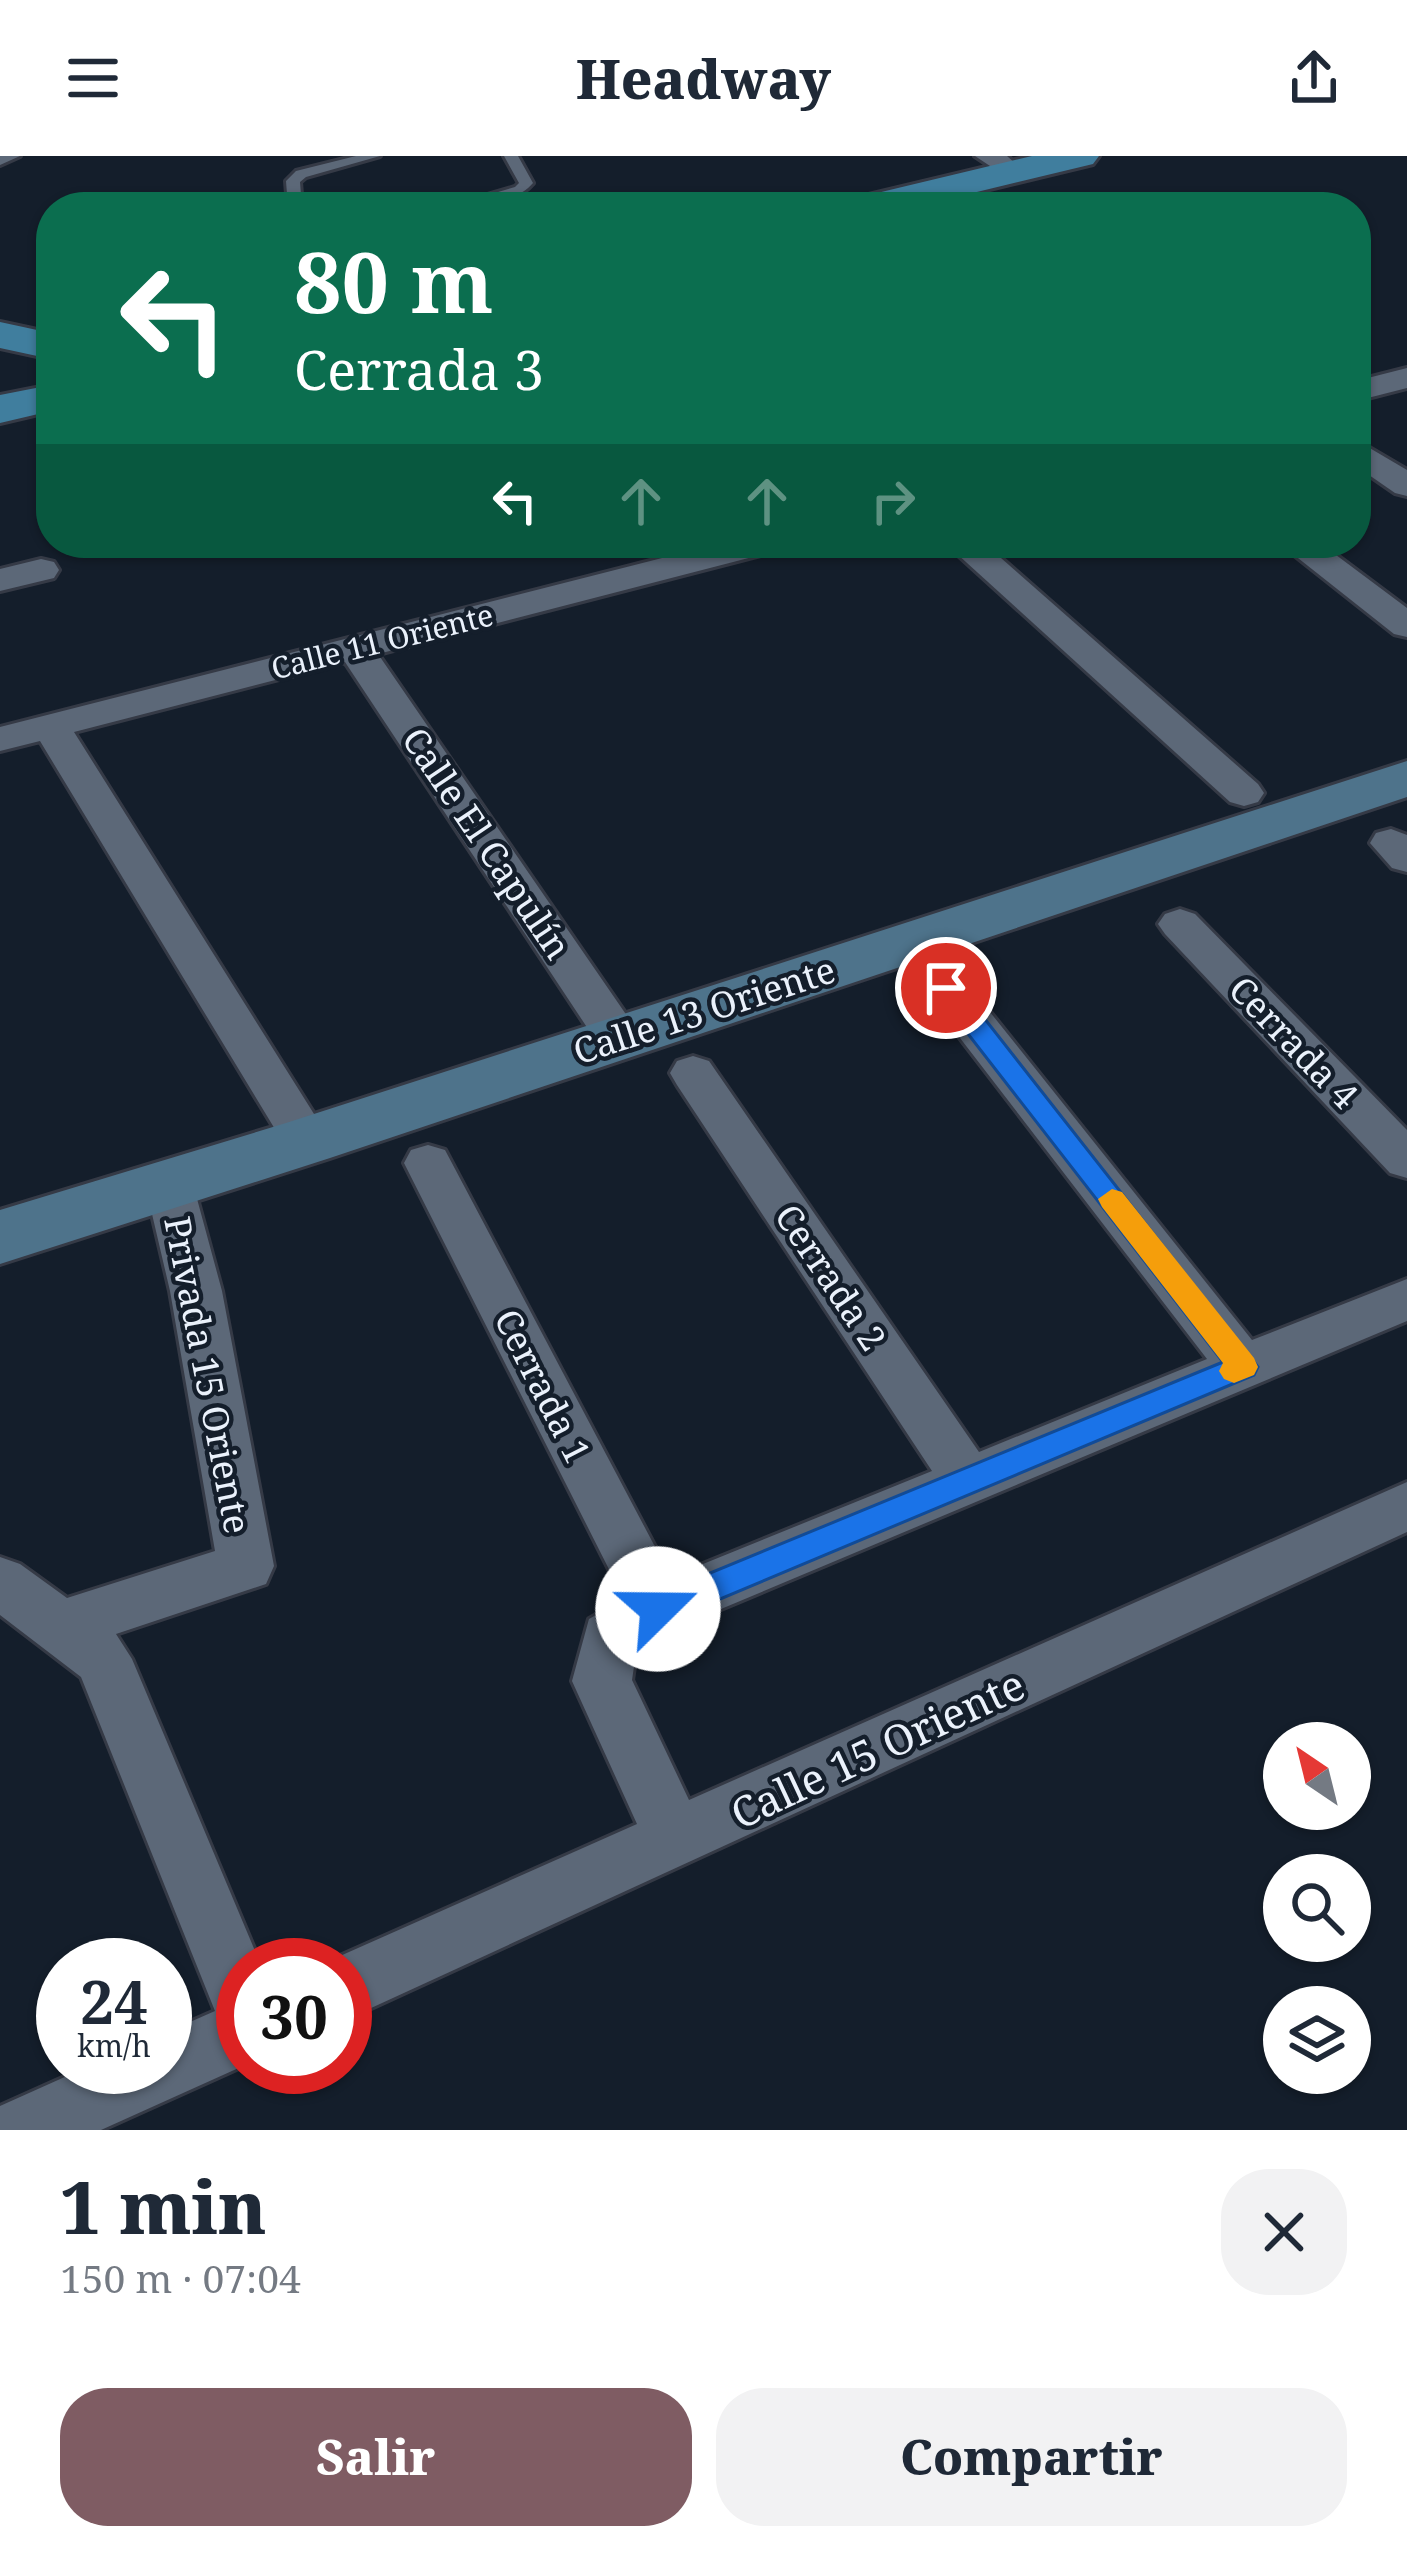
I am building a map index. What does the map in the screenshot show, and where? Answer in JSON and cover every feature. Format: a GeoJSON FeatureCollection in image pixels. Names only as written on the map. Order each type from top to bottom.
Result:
{"type":"FeatureCollection","features":[{"type":"Feature","properties":{"kind":"main road"},"geometry":{"type":"LineString","coordinates":[[913,192],[1000,164],[1080,156]]}},
{"type":"Feature","properties":{"kind":"main road"},"geometry":{"type":"LineString","coordinates":[[0,335],[36,343]]}},
{"type":"Feature","properties":{"kind":"main road"},"geometry":{"type":"LineString","coordinates":[[0,410],[36,402]]}},
{"type":"Feature","properties":{"kind":"street"},"geometry":{"type":"LineString","coordinates":[[1371,387],[1406,379]]}},
{"type":"Feature","properties":{"kind":"street"},"geometry":{"type":"LineString","coordinates":[[1371,461],[1407,486]]}},
{"type":"Feature","properties":{"kind":"street","name":"Calle 11 Oriente"},"geometry":{"type":"LineString","coordinates":[[0,739],[699,558]]}},
{"type":"Feature","properties":{"kind":"street"},"geometry":{"type":"LineString","coordinates":[[980,558],[1244,793]]}},
{"type":"Feature","properties":{"kind":"street"},"geometry":{"type":"LineString","coordinates":[[1318,558],[1407,626]]}},
{"type":"Feature","properties":{"kind":"street"},"geometry":{"type":"LineString","coordinates":[[0,580],[41,571]]}},
{"type":"Feature","properties":{"kind":"street","name":"Calle El Capulín"},"geometry":{"type":"LineString","coordinates":[[355,648],[618,1038]]}},
{"type":"Feature","properties":{"kind":"street"},"geometry":{"type":"LineString","coordinates":[[51,726],[307,1141]]}},
{"type":"Feature","properties":{"kind":"street","name":"Calle 13 Oriente"},"geometry":{"type":"LineString","coordinates":[[0,1237],[307,1141],[1407,778]]}},
{"type":"Feature","properties":{"kind":"street","name":"Cerrada 4"},"geometry":{"type":"LineString","coordinates":[[1180,924],[1407,1160]]}},
{"type":"Feature","properties":{"kind":"street"},"geometry":{"type":"LineString","coordinates":[[946,988],[1244,1367]]}},
{"type":"Feature","properties":{"kind":"street","name":"Cerrada 2"},"geometry":{"type":"LineString","coordinates":[[693,1073],[968,1480]]}},
{"type":"Feature","properties":{"kind":"street","name":"Cerrada 1"},"geometry":{"type":"LineString","coordinates":[[428,1163],[658,1609]]}},
{"type":"Feature","properties":{"kind":"street","name":"Privada 15 Oriente"},"geometry":{"type":"LineString","coordinates":[[59,1627],[246,1566],[196,1291],[169,1184]]}},
{"type":"Feature","properties":{"kind":"street"},"geometry":{"type":"LineString","coordinates":[[676,1840],[602,1681],[610,1638],[658,1609],[1407,1299]]}},
{"type":"Feature","properties":{"kind":"street","name":"Calle 15 Oriente"},"geometry":{"type":"LineString","coordinates":[[372,1975],[1407,1506]]}},
{"type":"Feature","properties":{"kind":"street"},"geometry":{"type":"LineString","coordinates":[[0,1582],[103,1659],[218,1938]]}},
{"type":"Feature","properties":{"kind":"street"},"geometry":{"type":"LineString","coordinates":[[24,2130],[105,2094]]}},
{"type":"Feature","properties":{"kind":"lane"},"geometry":{"type":"LineString","coordinates":[[294,192],[292,181],[301,174],[373,156]]}},
{"type":"Feature","properties":{"kind":"lane"},"geometry":{"type":"LineString","coordinates":[[511,156],[526,183],[512,192]]}},
{"type":"Feature","properties":{"kind":"slow traffic"},"geometry":{"type":"LineString","coordinates":[[1112,1199],[1244,1367],[1234,1371]]}},
{"type":"Feature","properties":{"kind":"route"},"geometry":{"type":"LineString","coordinates":[[658,1609],[1244,1367],[946,988]]}}]}
